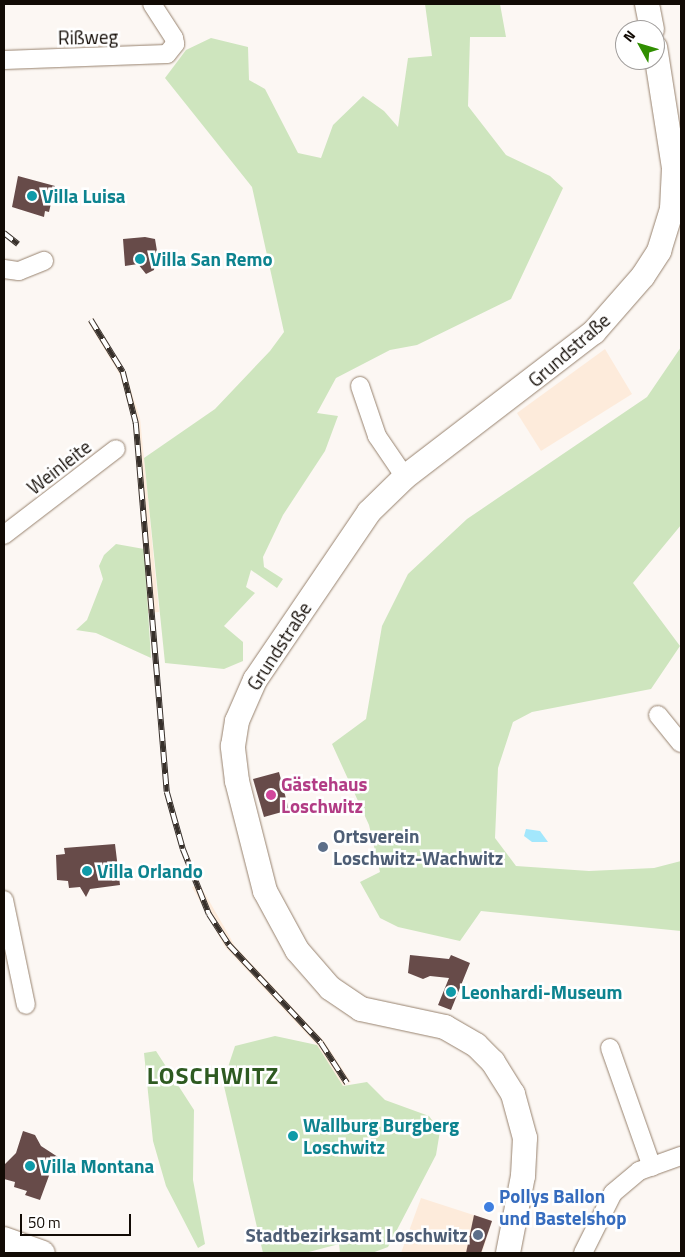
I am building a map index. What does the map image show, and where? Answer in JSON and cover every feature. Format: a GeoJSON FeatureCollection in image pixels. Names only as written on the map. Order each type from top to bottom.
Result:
{"type":"FeatureCollection","features":[{"type":"Feature","properties":{"kind":"main road"},"geometry":{"type":"LineString","coordinates":[[647,4],[650,20]]}},
{"type":"Feature","properties":{"kind":"main road","name":"Grundstraße"},"geometry":{"type":"LineString","coordinates":[[508,1253],[521,1184],[525,1138],[509,1088],[485,1053],[455,1031],[374,1014],[346,1000],[317,974],[285,930],[265,891],[234,764],[237,721],[255,680],[346,541],[405,477],[594,332],[643,276],[659,250],[670,216],[674,168],[659,70]]}},
{"type":"Feature","properties":{"kind":"main road"},"geometry":{"type":"LineString","coordinates":[[4,1239],[43,1253]]}},
{"type":"Feature","properties":{"kind":"street","name":"Rißweg"},"geometry":{"type":"LineString","coordinates":[[4,60],[143,58],[172,51],[174,38],[152,4]]}},
{"type":"Feature","properties":{"kind":"street"},"geometry":{"type":"LineString","coordinates":[[4,269],[19,271],[44,262]]}},
{"type":"Feature","properties":{"kind":"street"},"geometry":{"type":"LineString","coordinates":[[360,386],[377,436],[405,477]]}},
{"type":"Feature","properties":{"kind":"street","name":"Weinleite"},"geometry":{"type":"LineString","coordinates":[[4,535],[116,449]]}},
{"type":"Feature","properties":{"kind":"street"},"geometry":{"type":"LineString","coordinates":[[658,715],[681,742]]}},
{"type":"Feature","properties":{"kind":"street"},"geometry":{"type":"LineString","coordinates":[[4,900],[26,1005]]}},
{"type":"Feature","properties":{"kind":"street"},"geometry":{"type":"LineString","coordinates":[[610,1048],[652,1167]]}},
{"type":"Feature","properties":{"kind":"street"},"geometry":{"type":"LineString","coordinates":[[583,1253],[600,1217],[622,1184],[652,1167],[681,1156]]}},
{"type":"Feature","properties":{"kind":"shaded area"},"geometry":{"type":"Polygon","coordinates":[[[93,318],[125,372],[140,418],[159,612],[148,613],[134,423],[120,375],[88,322],[93,318]]]}},
{"type":"Feature","properties":{"kind":"shaded area"},"geometry":{"type":"Polygon","coordinates":[[[605,349],[632,394],[541,451],[517,413],[605,349]]]}},
{"type":"Feature","properties":{"kind":"shaded area"},"geometry":{"type":"Polygon","coordinates":[[[200,885],[235,946],[324,1041],[351,1082],[343,1086],[317,1045],[225,947],[192,887],[200,885]]]}},
{"type":"Feature","properties":{"kind":"shaded area"},"geometry":{"type":"Polygon","coordinates":[[[421,1198],[492,1221],[482,1253],[401,1253],[421,1198]]]}},
{"type":"Feature","properties":{"kind":"green space"},"geometry":{"type":"Polygon","coordinates":[[[425,4],[500,4],[506,37],[470,37],[468,106],[506,155],[550,176],[563,188],[511,299],[417,345],[390,350],[336,378],[317,413],[338,416],[325,451],[283,515],[263,557],[264,567],[283,579],[277,588],[251,570],[246,587],[255,593],[224,626],[243,642],[243,661],[224,669],[165,663],[144,458],[215,409],[270,351],[284,332],[252,187],[165,78],[186,50],[211,38],[248,47],[249,80],[265,89],[298,153],[321,158],[333,125],[363,96],[384,111],[398,127],[408,58],[432,56],[425,4]]]}},
{"type":"Feature","properties":{"kind":"green space"},"geometry":{"type":"Polygon","coordinates":[[[681,347],[681,525],[633,583],[680,646],[651,689],[532,712],[513,722],[498,768],[495,838],[516,866],[589,871],[654,868],[681,861],[681,931],[481,911],[460,941],[398,927],[380,918],[360,882],[380,872],[369,825],[332,744],[366,719],[382,626],[408,574],[467,519],[647,397],[681,347]]]}},
{"type":"Feature","properties":{"kind":"green space"},"geometry":{"type":"Polygon","coordinates":[[[116,544],[144,549],[151,658],[96,633],[76,630],[87,620],[103,579],[99,566],[104,555],[116,544]]]}},
{"type":"Feature","properties":{"kind":"green space"},"geometry":{"type":"Polygon","coordinates":[[[275,1036],[317,1045],[343,1086],[367,1082],[385,1100],[429,1116],[440,1131],[436,1155],[388,1247],[372,1253],[340,1253],[339,1244],[305,1253],[263,1253],[223,1082],[235,1046],[275,1036]]]}},
{"type":"Feature","properties":{"kind":"green space"},"geometry":{"type":"Polygon","coordinates":[[[156,1051],[194,1110],[193,1180],[205,1244],[198,1248],[166,1186],[153,1141],[144,1053],[156,1051]]]}},
{"type":"Feature","properties":{"kind":"water"},"geometry":{"type":"Polygon","coordinates":[[[526,829],[540,831],[548,842],[532,842],[524,836],[526,829]]]}},
{"type":"Feature","properties":{"kind":"building","name":"Villa Luisa"},"geometry":{"type":"Polygon","coordinates":[[[18,176],[55,186],[49,212],[45,211],[44,217],[12,207],[18,176]]]}},
{"type":"Feature","properties":{"kind":"building","name":"Villa San Remo"},"geometry":{"type":"Polygon","coordinates":[[[145,237],[155,239],[157,251],[154,270],[146,274],[138,264],[125,266],[123,239],[145,237]]]}},
{"type":"Feature","properties":{"kind":"building","name":"Gästehaus Loschwitz"},"geometry":{"type":"Polygon","coordinates":[[[279,772],[289,810],[264,817],[253,779],[279,772]]]}},
{"type":"Feature","properties":{"kind":"building","name":"Villa Orlando"},"geometry":{"type":"Polygon","coordinates":[[[115,844],[120,885],[90,889],[86,897],[80,887],[69,888],[68,881],[57,880],[56,855],[65,854],[64,848],[115,844]]]}},
{"type":"Feature","properties":{"kind":"building","name":"Leonhardi-Museum"},"geometry":{"type":"Polygon","coordinates":[[[410,955],[449,959],[451,955],[470,963],[451,1010],[438,1005],[449,978],[430,976],[423,979],[408,973],[410,955]]]}},
{"type":"Feature","properties":{"kind":"building","name":"Villa Montana"},"geometry":{"type":"Polygon","coordinates":[[[23,1131],[35,1135],[41,1146],[61,1159],[50,1173],[40,1200],[25,1195],[27,1191],[14,1187],[15,1182],[4,1179],[4,1165],[16,1153],[23,1131]]]}},
{"type":"Feature","properties":{"kind":"building","name":"Stadtbezirksamt Loschwitz"},"geometry":{"type":"Polygon","coordinates":[[[474,1215],[492,1221],[481,1253],[466,1253],[474,1215]]]}},
{"type":"Feature","properties":{"kind":"railway"},"geometry":{"type":"LineString","coordinates":[[4,233],[18,244]]}},
{"type":"Feature","properties":{"kind":"railway"},"geometry":{"type":"LineString","coordinates":[[91,320],[123,372],[136,423],[167,792],[183,849],[209,914],[229,945],[321,1043],[347,1083]]}},
{"type":"Feature","properties":{"kind":"place","name":"Villa Luisa"},"geometry":{"type":"Point","coordinates":[32,196]}},
{"type":"Feature","properties":{"kind":"place","name":"Villa San Remo"},"geometry":{"type":"Point","coordinates":[140,259]}},
{"type":"Feature","properties":{"kind":"place","name":"Gästehaus Loschwitz"},"geometry":{"type":"Point","coordinates":[271,795]}},
{"type":"Feature","properties":{"kind":"place","name":"Ortsverein Loschwitz-Wachwitz"},"geometry":{"type":"Point","coordinates":[323,847]}},
{"type":"Feature","properties":{"kind":"place","name":"Villa Orlando"},"geometry":{"type":"Point","coordinates":[87,871]}},
{"type":"Feature","properties":{"kind":"place","name":"Leonhardi-Museum"},"geometry":{"type":"Point","coordinates":[451,992]}},
{"type":"Feature","properties":{"kind":"place","name":"Wallburg Burgberg Loschwitz"},"geometry":{"type":"Point","coordinates":[293,1136]}},
{"type":"Feature","properties":{"kind":"place","name":"Villa Montana"},"geometry":{"type":"Point","coordinates":[30,1166]}},
{"type":"Feature","properties":{"kind":"place","name":"Pollys Ballon und Bastelshop"},"geometry":{"type":"Point","coordinates":[489,1207]}},
{"type":"Feature","properties":{"kind":"place","name":"Stadtbezirksamt Loschwitz"},"geometry":{"type":"Point","coordinates":[478,1235]}},
{"type":"Feature","properties":{"kind":"district","name":"LOSCHWITZ"},"geometry":{"type":"Point","coordinates":[213,1076]}}]}
